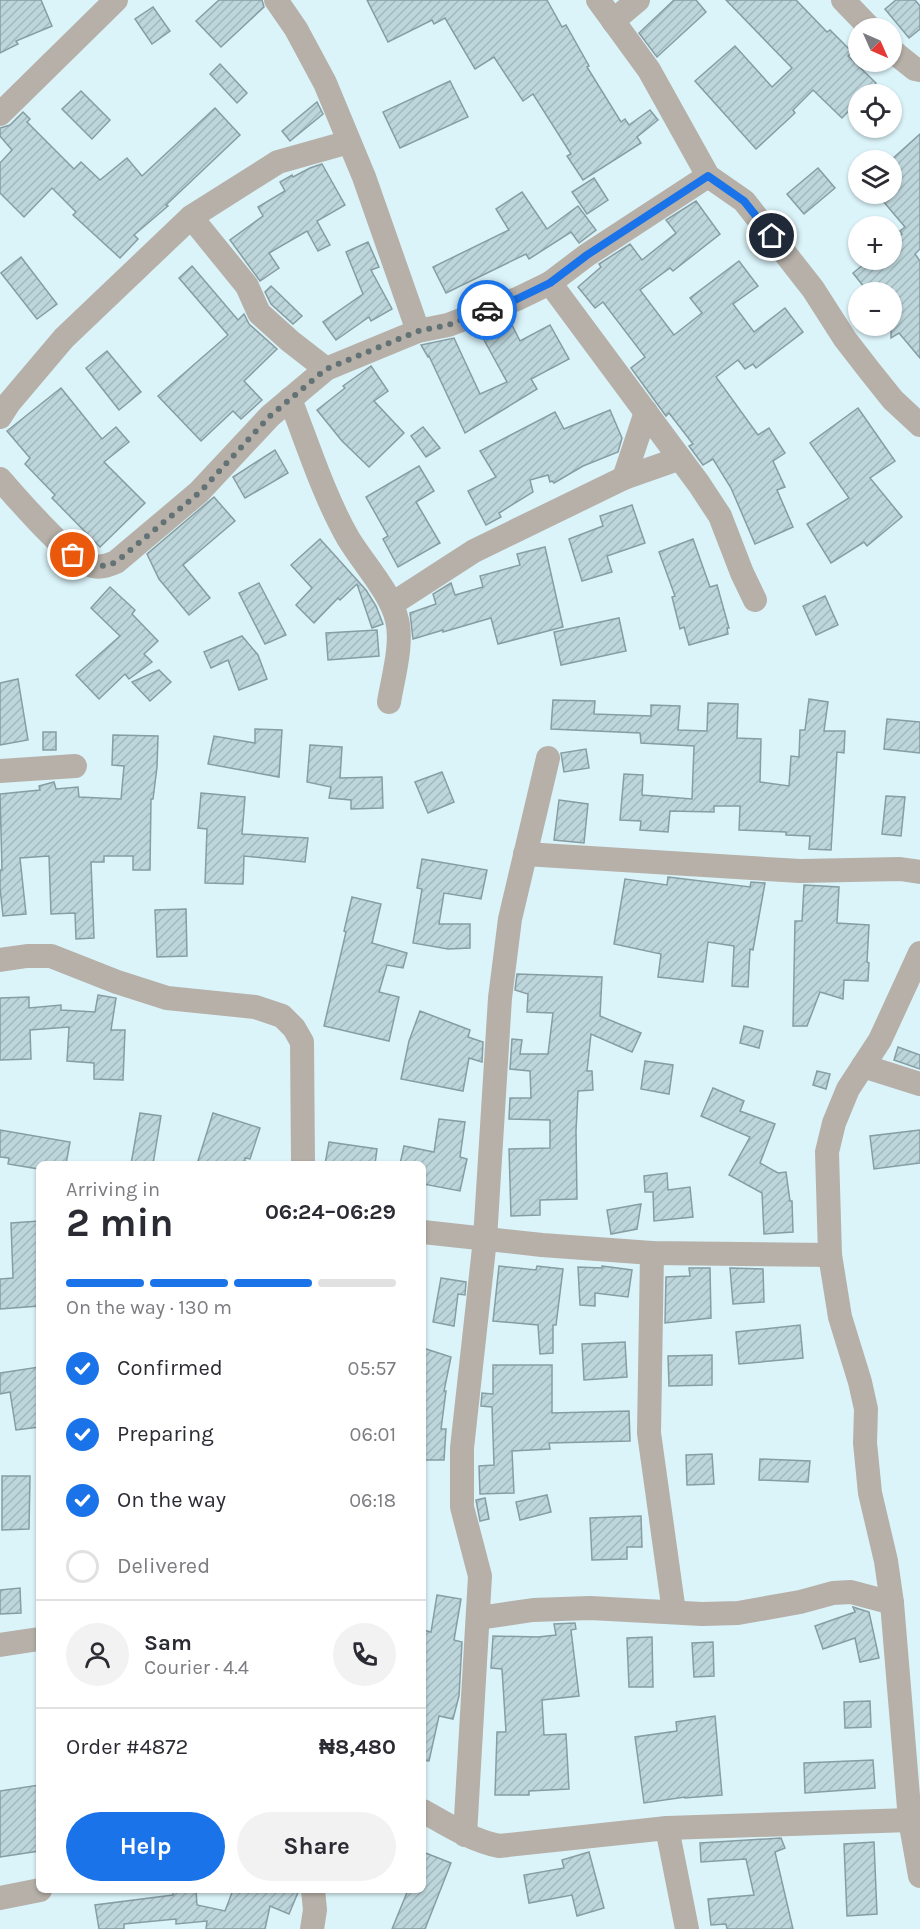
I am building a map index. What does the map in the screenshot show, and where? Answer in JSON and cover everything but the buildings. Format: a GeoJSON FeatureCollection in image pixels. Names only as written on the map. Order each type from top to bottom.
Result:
{"type":"FeatureCollection","features":[{"type":"Feature","properties":{"kind":"street"},"geometry":{"type":"LineString","coordinates":[[0,114],[116,0]]}},
{"type":"Feature","properties":{"kind":"street"},"geometry":{"type":"LineString","coordinates":[[276,0],[296,29],[326,83],[364,177],[418,331]]}},
{"type":"Feature","properties":{"kind":"street"},"geometry":{"type":"LineString","coordinates":[[598,0],[649,70],[708,176],[744,201],[813,289],[845,339],[869,370],[893,399],[920,425]]}},
{"type":"Feature","properties":{"kind":"street"},"geometry":{"type":"LineString","coordinates":[[613,21],[638,0]]}},
{"type":"Feature","properties":{"kind":"street"},"geometry":{"type":"LineString","coordinates":[[843,0],[860,18]]}},
{"type":"Feature","properties":{"kind":"street"},"geometry":{"type":"LineString","coordinates":[[902,59],[915,69],[920,70]]}},
{"type":"Feature","properties":{"kind":"street"},"geometry":{"type":"LineString","coordinates":[[0,417],[9,403],[64,338],[191,217],[278,162],[349,142]]}},
{"type":"Feature","properties":{"kind":"street"},"geometry":{"type":"LineString","coordinates":[[0,479],[73,555],[91,566],[106,566],[116,562],[200,492],[270,416],[326,369],[418,331],[448,325],[517,299],[550,283],[587,255],[708,176]]}},
{"type":"Feature","properties":{"kind":"street"},"geometry":{"type":"LineString","coordinates":[[191,217],[247,286],[259,314],[326,369]]}},
{"type":"Feature","properties":{"kind":"street"},"geometry":{"type":"LineString","coordinates":[[550,283],[720,516],[754,600]]}},
{"type":"Feature","properties":{"kind":"street"},"geometry":{"type":"LineString","coordinates":[[290,399],[318,474],[347,537],[392,604],[398,622],[399,637],[389,702]]}},
{"type":"Feature","properties":{"kind":"street"},"geometry":{"type":"LineString","coordinates":[[624,478],[646,412]]}},
{"type":"Feature","properties":{"kind":"street"},"geometry":{"type":"LineString","coordinates":[[392,604],[474,551],[624,478],[678,459]]}},
{"type":"Feature","properties":{"kind":"street"},"geometry":{"type":"LineString","coordinates":[[465,1835],[480,1576],[462,1507],[462,1449],[485,1239],[500,998],[510,919],[548,758]]}},
{"type":"Feature","properties":{"kind":"street"},"geometry":{"type":"LineString","coordinates":[[0,771],[75,766]]}},
{"type":"Feature","properties":{"kind":"street"},"geometry":{"type":"LineString","coordinates":[[525,854],[800,871],[900,869],[920,872]]}},
{"type":"Feature","properties":{"kind":"street"},"geometry":{"type":"LineString","coordinates":[[920,953],[880,1040],[848,1089],[834,1123],[827,1152],[830,1255],[840,1317],[866,1409],[865,1443],[870,1493],[886,1561],[892,1603],[910,1820],[920,1876]]}},
{"type":"Feature","properties":{"kind":"street"},"geometry":{"type":"LineString","coordinates":[[0,960],[27,956],[51,956],[117,982],[167,998],[255,1007],[282,1016],[302,1042],[303,1161]]}},
{"type":"Feature","properties":{"kind":"street"},"geometry":{"type":"LineString","coordinates":[[863,1066],[920,1084]]}},
{"type":"Feature","properties":{"kind":"street"},"geometry":{"type":"LineString","coordinates":[[426,1232],[542,1245],[652,1253],[830,1255]]}},
{"type":"Feature","properties":{"kind":"street"},"geometry":{"type":"LineString","coordinates":[[652,1253],[649,1433],[674,1612]]}},
{"type":"Feature","properties":{"kind":"street"},"geometry":{"type":"LineString","coordinates":[[479,1618],[532,1610],[590,1608],[702,1614],[738,1613],[800,1602],[833,1593],[851,1593],[892,1603]]}},
{"type":"Feature","properties":{"kind":"street"},"geometry":{"type":"LineString","coordinates":[[0,1645],[36,1639]]}},
{"type":"Feature","properties":{"kind":"street"},"geometry":{"type":"LineString","coordinates":[[426,1813],[465,1835],[499,1846],[667,1828],[910,1820]]}},
{"type":"Feature","properties":{"kind":"street"},"geometry":{"type":"LineString","coordinates":[[667,1828],[687,1929]]}},
{"type":"Feature","properties":{"kind":"street"},"geometry":{"type":"LineString","coordinates":[[0,1898],[36,1891]]}},
{"type":"Feature","properties":{"kind":"street"},"geometry":{"type":"LineString","coordinates":[[312,1929],[315,1910],[313,1893]]}},
{"type":"Feature","properties":{"kind":"way so far"},"geometry":{"type":"LineString","coordinates":[[73,555],[91,566],[106,566],[116,562],[200,492],[270,416],[326,369],[418,331],[448,325],[487,310]]}},
{"type":"Feature","properties":{"kind":"route"},"geometry":{"type":"LineString","coordinates":[[487,310],[550,283],[587,255],[708,176],[744,201],[772,236]]}}]}
